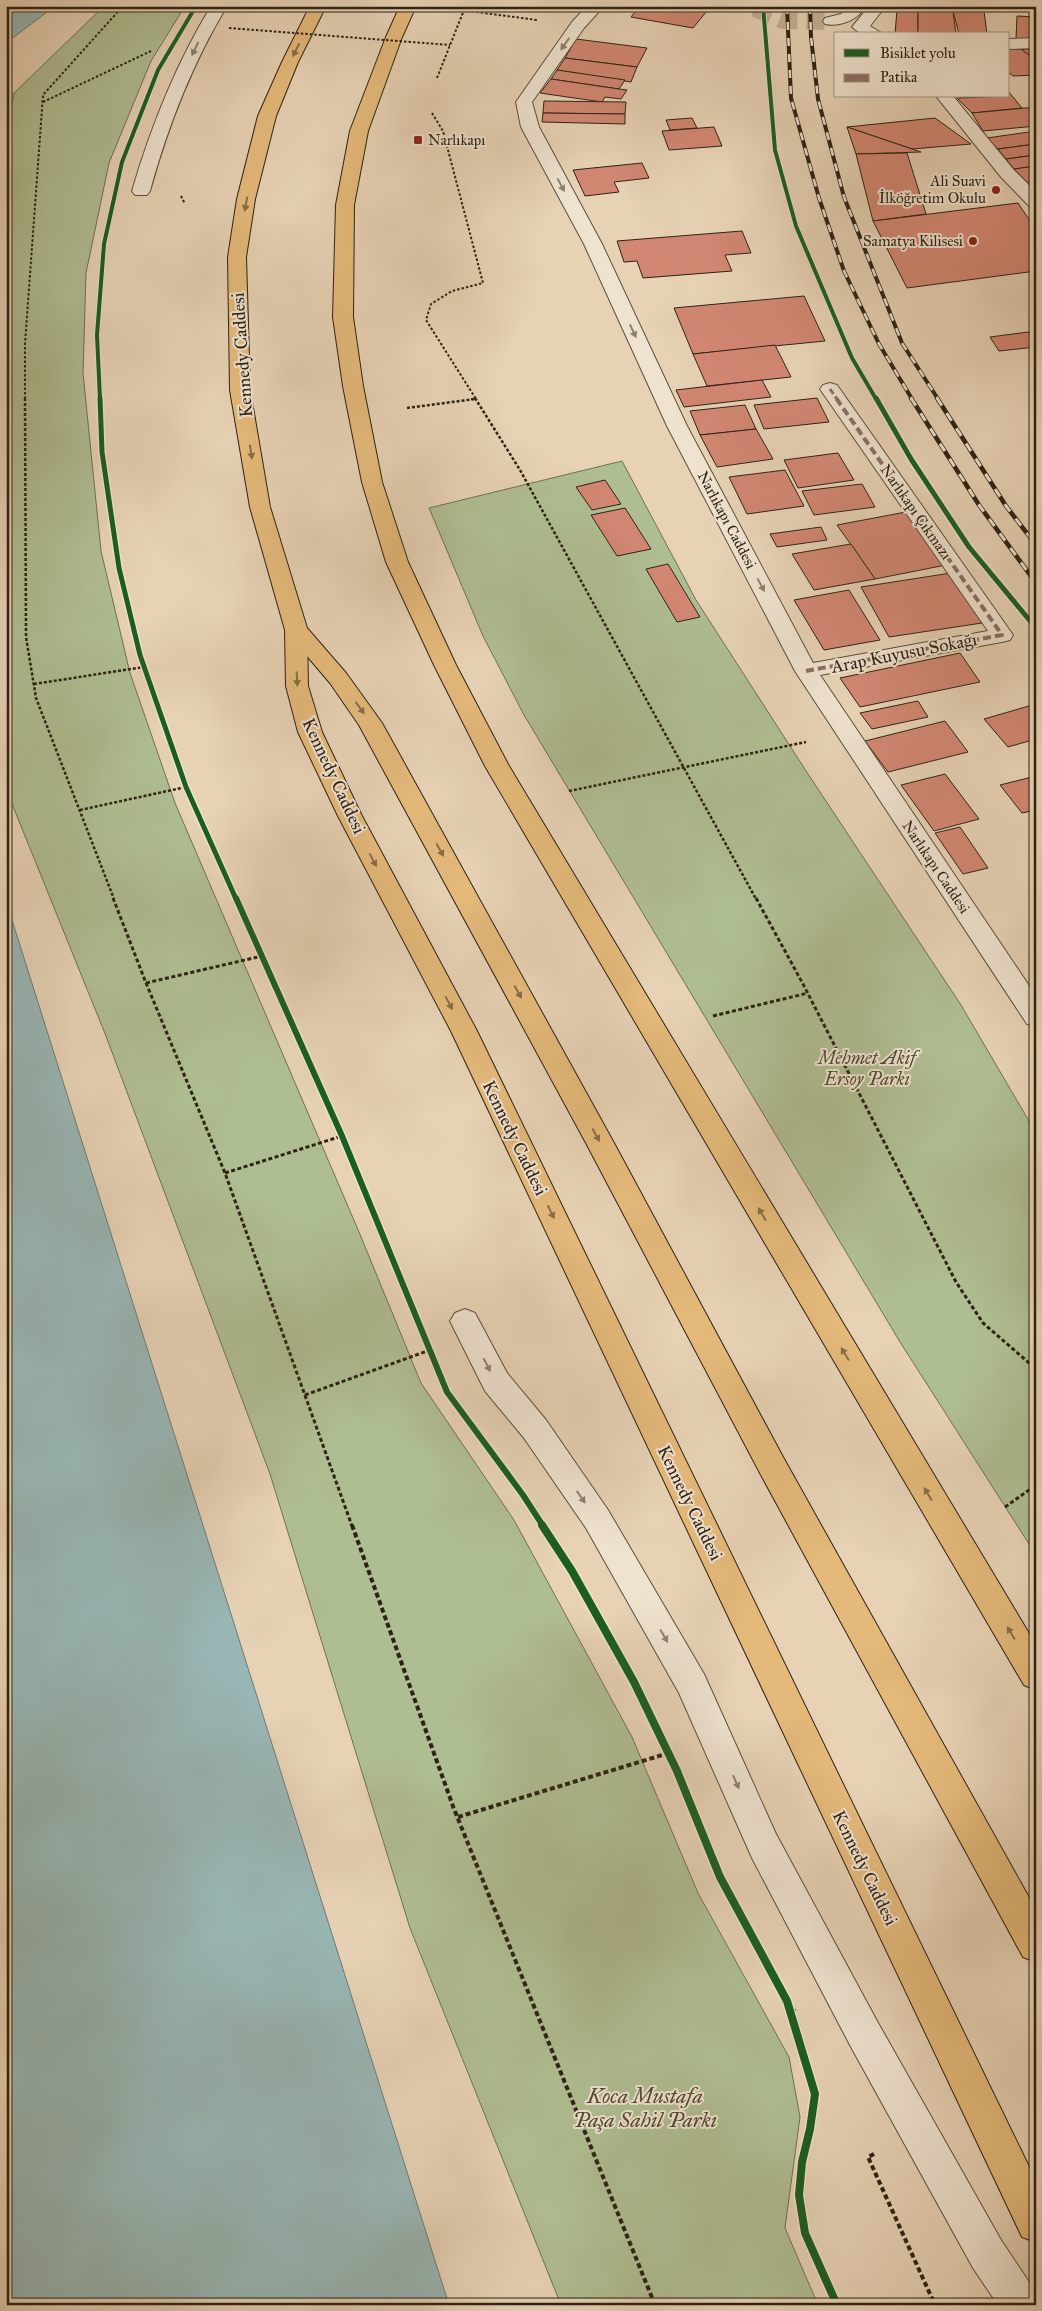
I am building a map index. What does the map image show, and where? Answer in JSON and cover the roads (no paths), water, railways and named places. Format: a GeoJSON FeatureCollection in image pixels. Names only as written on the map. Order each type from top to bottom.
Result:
{"type":"FeatureCollection","features":[{"type":"Feature","properties":{"kind":"main road","name":"Kennedy Caddesi"},"geometry":{"type":"LineString","coordinates":[[318,6],[290,62],[267,116],[246,199],[237,256],[240,390],[260,507],[296,630],[297,686],[310,732],[350,816],[464,1031],[1036,2223]]}},
{"type":"Feature","properties":{"kind":"main road"},"geometry":{"type":"LineString","coordinates":[[408,6],[394,37],[359,131],[345,214],[343,317],[372,482],[397,562],[445,665],[496,766],[1036,1675]]}},
{"type":"Feature","properties":{"kind":"main road"},"geometry":{"type":"LineString","coordinates":[[296,630],[338,678],[370,722],[600,1143],[777,1475],[1036,1945]]}},
{"type":"Feature","properties":{"kind":"street"},"geometry":{"type":"LineString","coordinates":[[141,191],[148,167],[183,74],[206,26],[219,6]]}},
{"type":"Feature","properties":{"kind":"street","name":"Narlıkapı Caddesi"},"geometry":{"type":"LineString","coordinates":[[596,6],[578,25],[524,102],[530,128],[593,244],[677,426],[806,672],[1036,1017]]}},
{"type":"Feature","properties":{"kind":"street"},"geometry":{"type":"LineString","coordinates":[[831,21],[847,17],[854,11],[854,6]]}},
{"type":"Feature","properties":{"kind":"street"},"geometry":{"type":"LineString","coordinates":[[871,32],[860,27],[872,12],[873,6]]}},
{"type":"Feature","properties":{"kind":"street"},"geometry":{"type":"LineString","coordinates":[[1010,44],[1036,43]]}},
{"type":"Feature","properties":{"kind":"street"},"geometry":{"type":"LineString","coordinates":[[946,98],[1007,173],[1036,203]]}},
{"type":"Feature","properties":{"kind":"street","name":"Narlıkapı Çıkmazı"},"geometry":{"type":"LineString","coordinates":[[830,389],[1002,635]]}},
{"type":"Feature","properties":{"kind":"street","name":"Arap Kuyusu Sokağı"},"geometry":{"type":"LineString","coordinates":[[806,672],[1002,635]]}},
{"type":"Feature","properties":{"kind":"street"},"geometry":{"type":"LineString","coordinates":[[465,1321],[496,1382],[535,1429],[597,1519],[692,1684],[764,1846],[859,2026],[987,2254],[1020,2305]]}},
{"type":"Feature","properties":{"kind":"water"},"geometry":{"type":"Polygon","coordinates":[[[6,6],[55,6],[6,43],[6,6]]]}},
{"type":"Feature","properties":{"kind":"water"},"geometry":{"type":"Polygon","coordinates":[[[6,901],[449,2305],[6,2305],[6,901]]]}},
{"type":"Feature","properties":{"kind":"tunnel"},"geometry":{"type":"LineString","coordinates":[[755,8],[783,20],[831,21]]}},
{"type":"Feature","properties":{"kind":"railway"},"geometry":{"type":"LineString","coordinates":[[787,6],[791,98],[819,198],[844,271],[879,344],[912,399]]}},
{"type":"Feature","properties":{"kind":"railway"},"geometry":{"type":"LineString","coordinates":[[810,6],[811,37],[818,99],[844,197],[902,343],[938,399]]}},
{"type":"Feature","properties":{"kind":"railway"},"geometry":{"type":"LineString","coordinates":[[911,398],[979,505],[1036,583]]}},
{"type":"Feature","properties":{"kind":"railway"},"geometry":{"type":"LineString","coordinates":[[937,398],[1006,506],[1036,545]]}},
{"type":"Feature","properties":{"kind":"place","name":"Narlıkapı"},"geometry":{"type":"Point","coordinates":[418,140]}},
{"type":"Feature","properties":{"kind":"place","name":"Ali Suavi İlköğretim Okulu"},"geometry":{"type":"Point","coordinates":[996,190]}},
{"type":"Feature","properties":{"kind":"place","name":"Samatya Kilisesi"},"geometry":{"type":"Point","coordinates":[973,241]}},
{"type":"Feature","properties":{"kind":"park label","name":"Mehmet Akif Ersoy Parkı"},"geometry":{"type":"Point","coordinates":[867,1068]}},
{"type":"Feature","properties":{"kind":"park label","name":"Koca Mustafa Paşa Sahil Parkı"},"geometry":{"type":"Point","coordinates":[645,2108]}}]}
